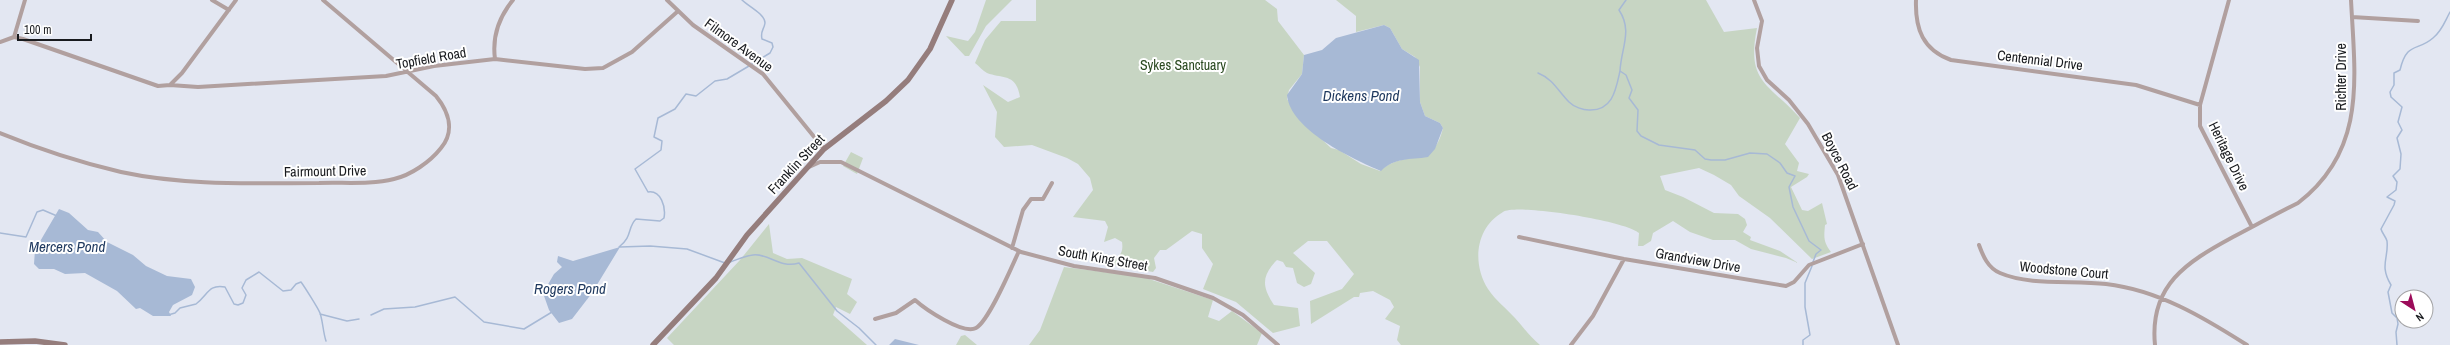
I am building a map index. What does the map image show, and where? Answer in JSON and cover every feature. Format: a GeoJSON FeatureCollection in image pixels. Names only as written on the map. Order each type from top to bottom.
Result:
{"type":"FeatureCollection","features":[{"type":"Feature","properties":{"kind":"main road","name":"Franklin Street"},"geometry":{"type":"LineString","coordinates":[[653,345],[716,278],[747,235],[824,149],[886,101],[908,80],[930,49],[952,0]]}},
{"type":"Feature","properties":{"kind":"main road"},"geometry":{"type":"LineString","coordinates":[[0,342],[35,341],[65,345]]}},
{"type":"Feature","properties":{"kind":"street"},"geometry":{"type":"LineString","coordinates":[[0,42],[14,37],[25,0]]}},
{"type":"Feature","properties":{"kind":"street"},"geometry":{"type":"LineString","coordinates":[[212,0],[229,10]]}},
{"type":"Feature","properties":{"kind":"street"},"geometry":{"type":"LineString","coordinates":[[170,85],[182,74],[236,0]]}},
{"type":"Feature","properties":{"kind":"street","name":"Fairmount Drive"},"geometry":{"type":"LineString","coordinates":[[0,133],[59,156],[121,172],[185,181],[255,184],[388,180],[408,174],[431,158],[444,144],[449,131],[448,117],[442,103],[323,0]]}},
{"type":"Feature","properties":{"kind":"street"},"geometry":{"type":"LineString","coordinates":[[495,59],[494,42],[500,18],[513,0]]}},
{"type":"Feature","properties":{"kind":"street","name":"Filmore Avenue"},"geometry":{"type":"LineString","coordinates":[[666,0],[677,12],[768,79],[824,149]]}},
{"type":"Feature","properties":{"kind":"street","name":"Boyce Road"},"geometry":{"type":"LineString","coordinates":[[1754,0],[1762,21],[1757,48],[1759,66],[1767,80],[1789,100],[1808,124],[1831,161],[1853,213],[1898,345]]}},
{"type":"Feature","properties":{"kind":"street","name":"Centennial Drive"},"geometry":{"type":"LineString","coordinates":[[1916,0],[1919,30],[1932,51],[1940,56],[1951,60],[2136,85],[2200,105]]}},
{"type":"Feature","properties":{"kind":"street","name":"Heritage Drive"},"geometry":{"type":"LineString","coordinates":[[2230,0],[2200,105],[2200,126],[2252,227]]}},
{"type":"Feature","properties":{"kind":"street","name":"Richter Drive"},"geometry":{"type":"LineString","coordinates":[[2155,345],[2155,323],[2162,298],[2185,265],[2298,203],[2310,193],[2332,169],[2342,150],[2352,116],[2351,0]]}},
{"type":"Feature","properties":{"kind":"street","name":"Topfield Road"},"geometry":{"type":"LineString","coordinates":[[14,37],[158,86],[170,85],[198,88],[386,76],[434,66],[495,59],[585,69],[603,68],[632,52],[677,12]]}},
{"type":"Feature","properties":{"kind":"street"},"geometry":{"type":"LineString","coordinates":[[2352,17],[2418,21]]}},
{"type":"Feature","properties":{"kind":"street","name":"South King Street"},"geometry":{"type":"LineString","coordinates":[[809,167],[820,162],[840,162],[1019,251],[1074,266],[1142,275],[1200,293],[1232,308],[1261,329],[1278,345]]}},
{"type":"Feature","properties":{"kind":"street"},"geometry":{"type":"LineString","coordinates":[[1012,248],[1025,205],[1031,199],[1044,199],[1052,184]]}},
{"type":"Feature","properties":{"kind":"street","name":"Grandview Drive"},"geometry":{"type":"LineString","coordinates":[[1520,237],[1624,259],[1786,286],[1794,282],[1809,265],[1863,244]]}},
{"type":"Feature","properties":{"kind":"street","name":"Woodstone Court"},"geometry":{"type":"LineString","coordinates":[[1979,245],[1984,259],[1991,268],[2009,276],[2106,284],[2162,298],[2212,323],[2247,345]]}},
{"type":"Feature","properties":{"kind":"street"},"geometry":{"type":"LineString","coordinates":[[875,319],[896,313],[915,300],[922,307],[961,328],[969,330],[977,328],[990,310],[1019,251]]}},
{"type":"Feature","properties":{"kind":"street"},"geometry":{"type":"LineString","coordinates":[[1571,345],[1593,316],[1624,259]]}},
{"type":"Feature","properties":{"kind":"green space"},"geometry":{"type":"Polygon","coordinates":[[[986,0],[1012,0],[986,26],[969,56],[965,56],[946,36],[968,41],[975,32],[986,0]]]}},
{"type":"Feature","properties":{"kind":"green space","name":"Sykes Sanctuary"},"geometry":{"type":"Polygon","coordinates":[[[1036,0],[1265,0],[1277,9],[1278,21],[1304,55],[1302,74],[1289,90],[1287,99],[1301,120],[1331,148],[1339,150],[1361,164],[1380,171],[1389,164],[1417,157],[1432,150],[1438,141],[1443,128],[1440,123],[1425,116],[1420,102],[1420,67],[1415,57],[1402,49],[1390,28],[1384,25],[1356,32],[1356,16],[1336,0],[1706,0],[1724,32],[1757,28],[1754,46],[1757,71],[1769,88],[1800,118],[1785,144],[1799,163],[1797,171],[1809,174],[1807,177],[1791,187],[1802,210],[1808,211],[1822,203],[1827,224],[1825,225],[1825,239],[1831,252],[1812,259],[1770,218],[1739,196],[1731,185],[1699,168],[1660,176],[1665,190],[1683,197],[1714,213],[1738,214],[1745,219],[1747,225],[1743,232],[1751,237],[1750,240],[1780,251],[1798,263],[1786,258],[1751,249],[1735,240],[1713,240],[1690,232],[1673,221],[1653,233],[1651,241],[1643,246],[1638,246],[1639,233],[1615,223],[1549,212],[1512,210],[1503,212],[1487,227],[1479,247],[1478,258],[1480,269],[1483,279],[1491,293],[1540,345],[1401,345],[1397,340],[1400,326],[1385,319],[1394,307],[1390,300],[1373,291],[1360,293],[1359,297],[1354,297],[1311,324],[1310,301],[1342,289],[1354,274],[1327,241],[1308,241],[1293,253],[1315,273],[1311,284],[1304,287],[1297,283],[1293,268],[1286,267],[1283,262],[1277,260],[1268,271],[1265,287],[1270,299],[1274,305],[1298,308],[1300,326],[1273,333],[1236,302],[1203,289],[1213,264],[1202,248],[1202,234],[1192,231],[1166,250],[1160,250],[1154,258],[1156,268],[1153,272],[1108,264],[1120,255],[1122,250],[1122,242],[1115,238],[1104,242],[1108,227],[1105,221],[1073,217],[1093,190],[1090,178],[1078,164],[1067,158],[1032,145],[1004,147],[995,137],[997,112],[983,85],[1008,102],[1020,97],[1018,89],[1012,80],[987,73],[975,63],[985,40],[1001,21],[1036,21],[1036,0]]]}},
{"type":"Feature","properties":{"kind":"green space"},"geometry":{"type":"Polygon","coordinates":[[[851,152],[863,158],[857,174],[843,166],[851,152]]]}},
{"type":"Feature","properties":{"kind":"green space"},"geometry":{"type":"Polygon","coordinates":[[[769,224],[773,253],[787,259],[802,258],[852,279],[847,294],[857,302],[850,314],[836,307],[833,315],[867,345],[674,345],[667,338],[740,260],[769,224]]]}},
{"type":"Feature","properties":{"kind":"green space"},"geometry":{"type":"Polygon","coordinates":[[[1064,267],[1143,277],[1213,300],[1208,317],[1219,321],[1232,311],[1262,333],[1257,345],[1029,345],[1040,330],[1064,267]]]}},
{"type":"Feature","properties":{"kind":"green space"},"geometry":{"type":"Polygon","coordinates":[[[965,335],[977,345],[956,345],[961,336],[965,335]]]}},
{"type":"Feature","properties":{"kind":"water","name":"Dickens Pond"},"geometry":{"type":"Polygon","coordinates":[[[1384,25],[1390,28],[1402,49],[1419,60],[1420,102],[1425,116],[1440,123],[1443,128],[1435,149],[1428,157],[1397,161],[1381,171],[1340,151],[1311,131],[1299,120],[1291,108],[1287,95],[1302,74],[1304,55],[1322,50],[1336,38],[1384,25]]]}},
{"type":"Feature","properties":{"kind":"water","name":"Mercers Pond"},"geometry":{"type":"Polygon","coordinates":[[[59,209],[69,213],[88,230],[98,232],[107,242],[133,255],[146,266],[167,276],[191,279],[195,287],[192,295],[173,305],[169,312],[171,316],[153,316],[140,308],[136,309],[117,291],[85,273],[65,274],[54,269],[39,269],[34,264],[35,250],[59,209]]]}},
{"type":"Feature","properties":{"kind":"water","name":"Rogers Pond"},"geometry":{"type":"Polygon","coordinates":[[[620,247],[592,293],[572,319],[559,323],[549,310],[543,293],[554,274],[562,267],[557,262],[558,256],[573,261],[620,247]]]}},
{"type":"Feature","properties":{"kind":"water"},"geometry":{"type":"Polygon","coordinates":[[[895,339],[919,345],[889,345],[895,339]]]}},
{"type":"Feature","properties":{"kind":"waterway"},"geometry":{"type":"LineString","coordinates":[[742,0],[762,16],[765,23],[762,32],[762,39],[772,43],[773,47],[770,53],[752,64]]}},
{"type":"Feature","properties":{"kind":"waterway"},"geometry":{"type":"LineString","coordinates":[[1626,0],[1619,10],[1623,18],[1626,32],[1620,71],[1626,75],[1632,90],[1629,98],[1638,110],[1637,131],[1641,136],[1659,145],[1695,150],[1705,159],[1725,160],[1750,153],[1767,154],[1780,163],[1787,173],[1795,176],[1789,187],[1793,207],[1809,241],[1821,250],[1816,254],[1813,262]]}},
{"type":"Feature","properties":{"kind":"waterway"},"geometry":{"type":"LineString","coordinates":[[2397,345],[2396,332],[2398,324],[2397,318],[2392,313],[2388,292],[2391,285],[2387,278],[2385,267],[2387,241],[2381,229],[2394,205],[2395,201],[2387,197],[2396,190],[2397,182],[2393,176],[2400,169],[2401,154],[2397,138],[2402,130],[2398,122],[2402,107],[2391,97],[2390,92],[2394,85],[2394,73],[2400,70],[2406,55],[2413,48],[2422,45],[2436,35],[2450,12]]}},
{"type":"Feature","properties":{"kind":"waterway"},"geometry":{"type":"LineString","coordinates":[[619,247],[628,236],[633,222],[636,219],[660,221],[664,218],[662,200],[653,192],[648,192],[635,169],[661,150],[662,141],[654,137],[658,118],[675,109],[686,94],[696,96],[715,81],[727,79],[749,66]]}},
{"type":"Feature","properties":{"kind":"waterway"},"geometry":{"type":"LineString","coordinates":[[1538,73],[1552,82],[1571,104],[1579,108],[1589,110],[1603,107],[1612,98],[1620,71]]}},
{"type":"Feature","properties":{"kind":"waterway"},"geometry":{"type":"LineString","coordinates":[[0,233],[26,237],[37,212],[43,210],[57,216]]}},
{"type":"Feature","properties":{"kind":"waterway"},"geometry":{"type":"LineString","coordinates":[[620,247],[650,246],[687,249],[725,263]]}},
{"type":"Feature","properties":{"kind":"waterway"},"geometry":{"type":"LineString","coordinates":[[730,262],[747,256],[759,255],[780,263],[799,263],[837,311],[859,328],[876,345]]}},
{"type":"Feature","properties":{"kind":"waterway"},"geometry":{"type":"LineString","coordinates":[[1803,345],[1803,340],[1810,335],[1805,307],[1805,283],[1812,266]]}},
{"type":"Feature","properties":{"kind":"waterway"},"geometry":{"type":"LineString","coordinates":[[168,315],[175,313],[180,308],[196,304],[209,291],[219,286],[225,287],[234,304],[238,305],[243,303],[246,295],[242,288],[246,280],[259,272],[283,291],[291,290],[296,284],[301,282],[320,313],[326,341]]}},
{"type":"Feature","properties":{"kind":"waterway"},"geometry":{"type":"LineString","coordinates":[[371,315],[384,309],[415,307],[455,297],[484,322],[524,329],[552,312]]}},
{"type":"Feature","properties":{"kind":"waterway"},"geometry":{"type":"LineString","coordinates":[[320,314],[347,321],[359,319]]}}]}
